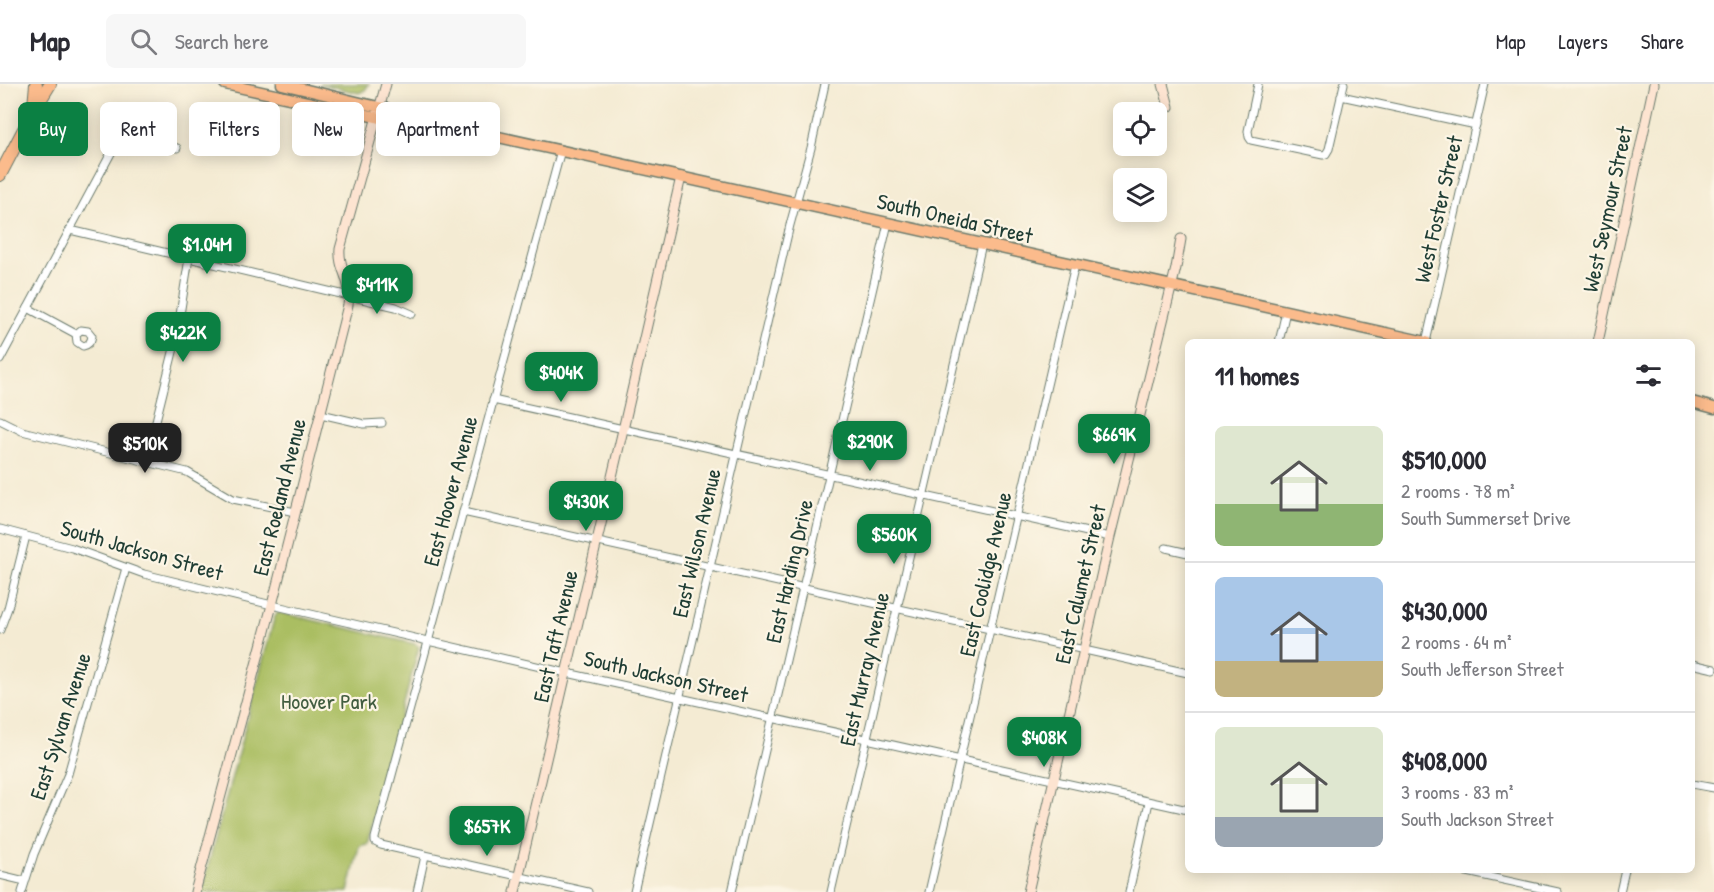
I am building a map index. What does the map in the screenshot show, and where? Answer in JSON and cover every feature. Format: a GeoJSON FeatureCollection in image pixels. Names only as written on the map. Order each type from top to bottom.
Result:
{"type":"FeatureCollection","features":[{"type":"Feature","properties":{"kind":"highway"},"geometry":{"type":"LineString","coordinates":[[35,102],[36,84]]}},
{"type":"Feature","properties":{"kind":"highway"},"geometry":{"type":"LineString","coordinates":[[39,102],[50,84]]}},
{"type":"Feature","properties":{"kind":"highway"},"geometry":{"type":"LineString","coordinates":[[0,175],[18,141]]}},
{"type":"Feature","properties":{"kind":"main road","name":"South Oneida Street"},"geometry":{"type":"LineString","coordinates":[[225,84],[376,111]]}},
{"type":"Feature","properties":{"kind":"main road","name":"South Oneida Street"},"geometry":{"type":"LineString","coordinates":[[282,84],[376,111]]}},
{"type":"Feature","properties":{"kind":"main road","name":"South Oneida Street"},"geometry":{"type":"LineString","coordinates":[[500,137],[1412,339]]}},
{"type":"Feature","properties":{"kind":"main road"},"geometry":{"type":"LineString","coordinates":[[1695,403],[1714,408]]}},
{"type":"Feature","properties":{"kind":"street","name":"East Roeland Avenue"},"geometry":{"type":"LineString","coordinates":[[382,102],[386,84]]}},
{"type":"Feature","properties":{"kind":"street","name":"East Wilson Avenue"},"geometry":{"type":"LineString","coordinates":[[634,892],[735,454],[825,84]]}},
{"type":"Feature","properties":{"kind":"street"},"geometry":{"type":"LineString","coordinates":[[1163,84],[1169,107]]}},
{"type":"Feature","properties":{"kind":"street"},"geometry":{"type":"LineString","coordinates":[[1258,84],[1248,131],[1251,140],[1320,155],[1326,154],[1329,149],[1344,84]]}},
{"type":"Feature","properties":{"kind":"street","name":"West Foster Street"},"geometry":{"type":"LineString","coordinates":[[1427,339],[1485,84]]}},
{"type":"Feature","properties":{"kind":"street","name":"West Seymour Street"},"geometry":{"type":"LineString","coordinates":[[1599,339],[1654,84]]}},
{"type":"Feature","properties":{"kind":"street"},"geometry":{"type":"LineString","coordinates":[[1341,96],[1476,126]]}},
{"type":"Feature","properties":{"kind":"street","name":"East Roeland Avenue"},"geometry":{"type":"LineString","coordinates":[[195,892],[272,605],[350,296],[340,249],[376,123]]}},
{"type":"Feature","properties":{"kind":"street","name":"East Hoover Avenue"},"geometry":{"type":"LineString","coordinates":[[425,856],[381,846],[375,842],[376,835],[561,150]]}},
{"type":"Feature","properties":{"kind":"street"},"geometry":{"type":"LineString","coordinates":[[0,360],[110,156]]}},
{"type":"Feature","properties":{"kind":"street","name":"East Taft Avenue"},"geometry":{"type":"LineString","coordinates":[[515,892],[681,177]]}},
{"type":"Feature","properties":{"kind":"street","name":"East Harding Drive"},"geometry":{"type":"LineString","coordinates":[[732,892],[888,223]]}},
{"type":"Feature","properties":{"kind":"street"},"geometry":{"type":"LineString","coordinates":[[70,230],[396,306],[412,314]]}},
{"type":"Feature","properties":{"kind":"street","name":"East Calumet Street"},"geometry":{"type":"LineString","coordinates":[[1028,892],[1181,239]]}},
{"type":"Feature","properties":{"kind":"street","name":"East Murray Avenue"},"geometry":{"type":"LineString","coordinates":[[831,892],[982,244]]}},
{"type":"Feature","properties":{"kind":"street"},"geometry":{"type":"LineString","coordinates":[[146,461],[176,340],[189,258]]}},
{"type":"Feature","properties":{"kind":"street","name":"East Coolidge Avenue"},"geometry":{"type":"LineString","coordinates":[[929,892],[1075,265]]}},
{"type":"Feature","properties":{"kind":"street"},"geometry":{"type":"LineString","coordinates":[[28,308],[76,334]]}},
{"type":"Feature","properties":{"kind":"street"},"geometry":{"type":"LineString","coordinates":[[1280,339],[1286,311]]}},
{"type":"Feature","properties":{"kind":"street"},"geometry":{"type":"LineString","coordinates":[[493,400],[1110,537]]}},
{"type":"Feature","properties":{"kind":"street"},"geometry":{"type":"LineString","coordinates":[[321,414],[364,424],[382,423]]}},
{"type":"Feature","properties":{"kind":"street"},"geometry":{"type":"LineString","coordinates":[[0,420],[22,431],[191,473],[233,499],[295,512]]}},
{"type":"Feature","properties":{"kind":"street"},"geometry":{"type":"LineString","coordinates":[[463,512],[1185,672]]}},
{"type":"Feature","properties":{"kind":"street","name":"South Jackson Street"},"geometry":{"type":"LineString","coordinates":[[0,530],[72,548],[126,568],[272,605],[567,673],[1185,809]]}},
{"type":"Feature","properties":{"kind":"street"},"geometry":{"type":"LineString","coordinates":[[0,630],[6,616],[26,536]]}},
{"type":"Feature","properties":{"kind":"street"},"geometry":{"type":"LineString","coordinates":[[1166,548],[1185,552]]}},
{"type":"Feature","properties":{"kind":"street","name":"East Sylvan Avenue"},"geometry":{"type":"LineString","coordinates":[[22,892],[34,854],[68,774],[126,568]]}},
{"type":"Feature","properties":{"kind":"street"},"geometry":{"type":"LineString","coordinates":[[1695,665],[1714,669]]}},
{"type":"Feature","properties":{"kind":"street"},"geometry":{"type":"LineString","coordinates":[[1695,785],[1714,788]]}},
{"type":"Feature","properties":{"kind":"street"},"geometry":{"type":"LineString","coordinates":[[1129,892],[1149,802]]}},
{"type":"Feature","properties":{"kind":"street"},"geometry":{"type":"LineString","coordinates":[[417,892],[425,856],[588,892]]}},
{"type":"Feature","properties":{"kind":"street"},"geometry":{"type":"LineString","coordinates":[[1472,873],[1558,892]]}},
{"type":"Feature","properties":{"kind":"street"},"geometry":{"type":"LineString","coordinates":[[1620,892],[1624,873]]}},
{"type":"Feature","properties":{"kind":"street"},"geometry":{"type":"LineString","coordinates":[[0,875],[25,881]]}},
{"type":"Feature","properties":{"kind":"green space"},"geometry":{"type":"Polygon","coordinates":[[[320,84],[369,84],[359,93],[320,84]]]}},
{"type":"Feature","properties":{"kind":"green space","name":"Hoover Park"},"geometry":{"type":"Polygon","coordinates":[[[277,613],[415,644],[419,647],[367,844],[359,846],[348,892],[201,892],[274,619],[277,613]]]}}]}
